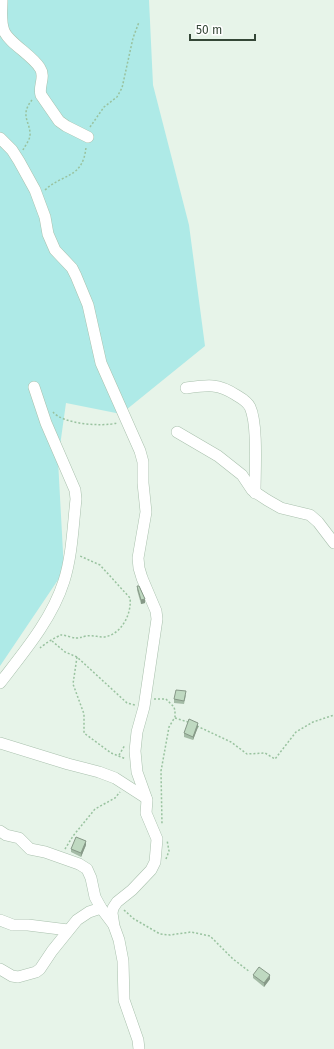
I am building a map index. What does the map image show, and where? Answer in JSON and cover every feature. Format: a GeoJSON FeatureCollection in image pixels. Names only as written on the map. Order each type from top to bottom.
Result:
{"type":"FeatureCollection","features":[{"type":"Feature","properties":{"kind":"street"},"geometry":{"type":"LineString","coordinates":[[2,0],[2,22],[4,31],[9,39],[40,67],[43,77],[40,91],[41,95],[59,121],[88,137]]}},
{"type":"Feature","properties":{"kind":"street"},"geometry":{"type":"LineString","coordinates":[[0,138],[12,150],[38,198],[45,218],[48,234],[55,250],[72,268],[82,288],[88,305],[101,363],[136,439],[143,462],[143,483],[146,512],[138,558],[142,578],[156,611],[157,619],[145,704],[136,743],[137,772],[146,798],[146,814],[157,839],[155,862],[151,870],[117,903],[113,908],[112,913],[123,962],[124,1000],[138,1040],[139,1049]]}},
{"type":"Feature","properties":{"kind":"street"},"geometry":{"type":"LineString","coordinates":[[186,388],[210,385],[219,386],[244,400],[249,405],[254,421],[255,493]]}},
{"type":"Feature","properties":{"kind":"street"},"geometry":{"type":"LineString","coordinates":[[0,683],[18,660],[51,612],[64,580],[70,550],[76,499],[76,494],[46,423],[34,387]]}},
{"type":"Feature","properties":{"kind":"street"},"geometry":{"type":"LineString","coordinates":[[177,432],[201,446],[242,475],[255,493],[281,508],[310,515],[318,522],[334,543]]}},
{"type":"Feature","properties":{"kind":"street"},"geometry":{"type":"LineString","coordinates":[[0,743],[115,778],[146,798]]}},
{"type":"Feature","properties":{"kind":"street"},"geometry":{"type":"LineString","coordinates":[[0,831],[6,835],[19,838],[27,848],[45,852],[79,864],[87,869],[91,878],[95,897],[114,926]]}},
{"type":"Feature","properties":{"kind":"street"},"geometry":{"type":"LineString","coordinates":[[0,969],[12,976],[18,977],[36,972],[65,937],[68,930],[83,915],[101,908]]}},
{"type":"Feature","properties":{"kind":"street"},"geometry":{"type":"LineString","coordinates":[[0,920],[13,925],[28,925],[68,930]]}},
{"type":"Feature","properties":{"kind":"path"},"geometry":{"type":"LineString","coordinates":[[38,198],[46,188],[80,167],[85,157],[90,127],[104,107],[119,95],[122,88],[135,31],[139,22]]}},
{"type":"Feature","properties":{"kind":"path"},"geometry":{"type":"LineString","coordinates":[[17,158],[30,137],[26,120],[28,107],[30,102],[40,91]]}},
{"type":"Feature","properties":{"kind":"path"},"geometry":{"type":"LineString","coordinates":[[49,408],[56,416],[66,420],[95,425],[112,424],[126,420]]}},
{"type":"Feature","properties":{"kind":"path"},"geometry":{"type":"LineString","coordinates":[[39,649],[51,640],[62,635],[79,638],[86,636],[105,637],[120,628],[128,612],[130,598],[100,565],[70,550]]}},
{"type":"Feature","properties":{"kind":"path"},"geometry":{"type":"LineString","coordinates":[[51,640],[65,652],[77,657],[127,703],[145,704],[159,698],[166,699],[174,707],[175,718],[169,727],[161,772],[163,788],[161,816],[164,831]]}},
{"type":"Feature","properties":{"kind":"path"},"geometry":{"type":"LineString","coordinates":[[77,657],[73,684],[84,714],[84,732],[111,753],[137,764]]}},
{"type":"Feature","properties":{"kind":"path"},"geometry":{"type":"LineString","coordinates":[[194,724],[231,742],[247,754],[265,753],[275,759],[296,732],[313,722],[334,715]]}},
{"type":"Feature","properties":{"kind":"path"},"geometry":{"type":"LineString","coordinates":[[175,718],[190,723]]}},
{"type":"Feature","properties":{"kind":"path"},"geometry":{"type":"LineString","coordinates":[[60,858],[73,836],[97,806],[111,800],[120,792],[131,788]]}},
{"type":"Feature","properties":{"kind":"path"},"geometry":{"type":"LineString","coordinates":[[165,860],[169,851],[166,837]]}},
{"type":"Feature","properties":{"kind":"path"},"geometry":{"type":"LineString","coordinates":[[117,903],[134,919],[160,934],[170,935],[194,932],[210,936],[233,959],[250,972]]}},
{"type":"Feature","properties":{"kind":"shaded area"},"geometry":{"type":"Polygon","coordinates":[[[0,0],[149,0],[153,85],[189,225],[205,346],[121,414],[66,403],[58,460],[64,571],[0,666],[0,0]]]}},
{"type":"Feature","properties":{"kind":"building"},"geometry":{"type":"Polygon","coordinates":[[[137,586],[139,586],[145,599],[141,600],[137,586]]]}},
{"type":"Feature","properties":{"kind":"building"},"geometry":{"type":"Polygon","coordinates":[[[176,690],[186,691],[184,701],[174,699],[176,690]]]}},
{"type":"Feature","properties":{"kind":"building"},"geometry":{"type":"Polygon","coordinates":[[[189,719],[198,723],[193,737],[184,733],[189,719]]]}},
{"type":"Feature","properties":{"kind":"building"},"geometry":{"type":"Polygon","coordinates":[[[76,837],[86,841],[81,853],[71,849],[76,837]]]}},
{"type":"Feature","properties":{"kind":"building"},"geometry":{"type":"Polygon","coordinates":[[[259,967],[270,975],[264,983],[253,975],[259,967]]]}}]}
